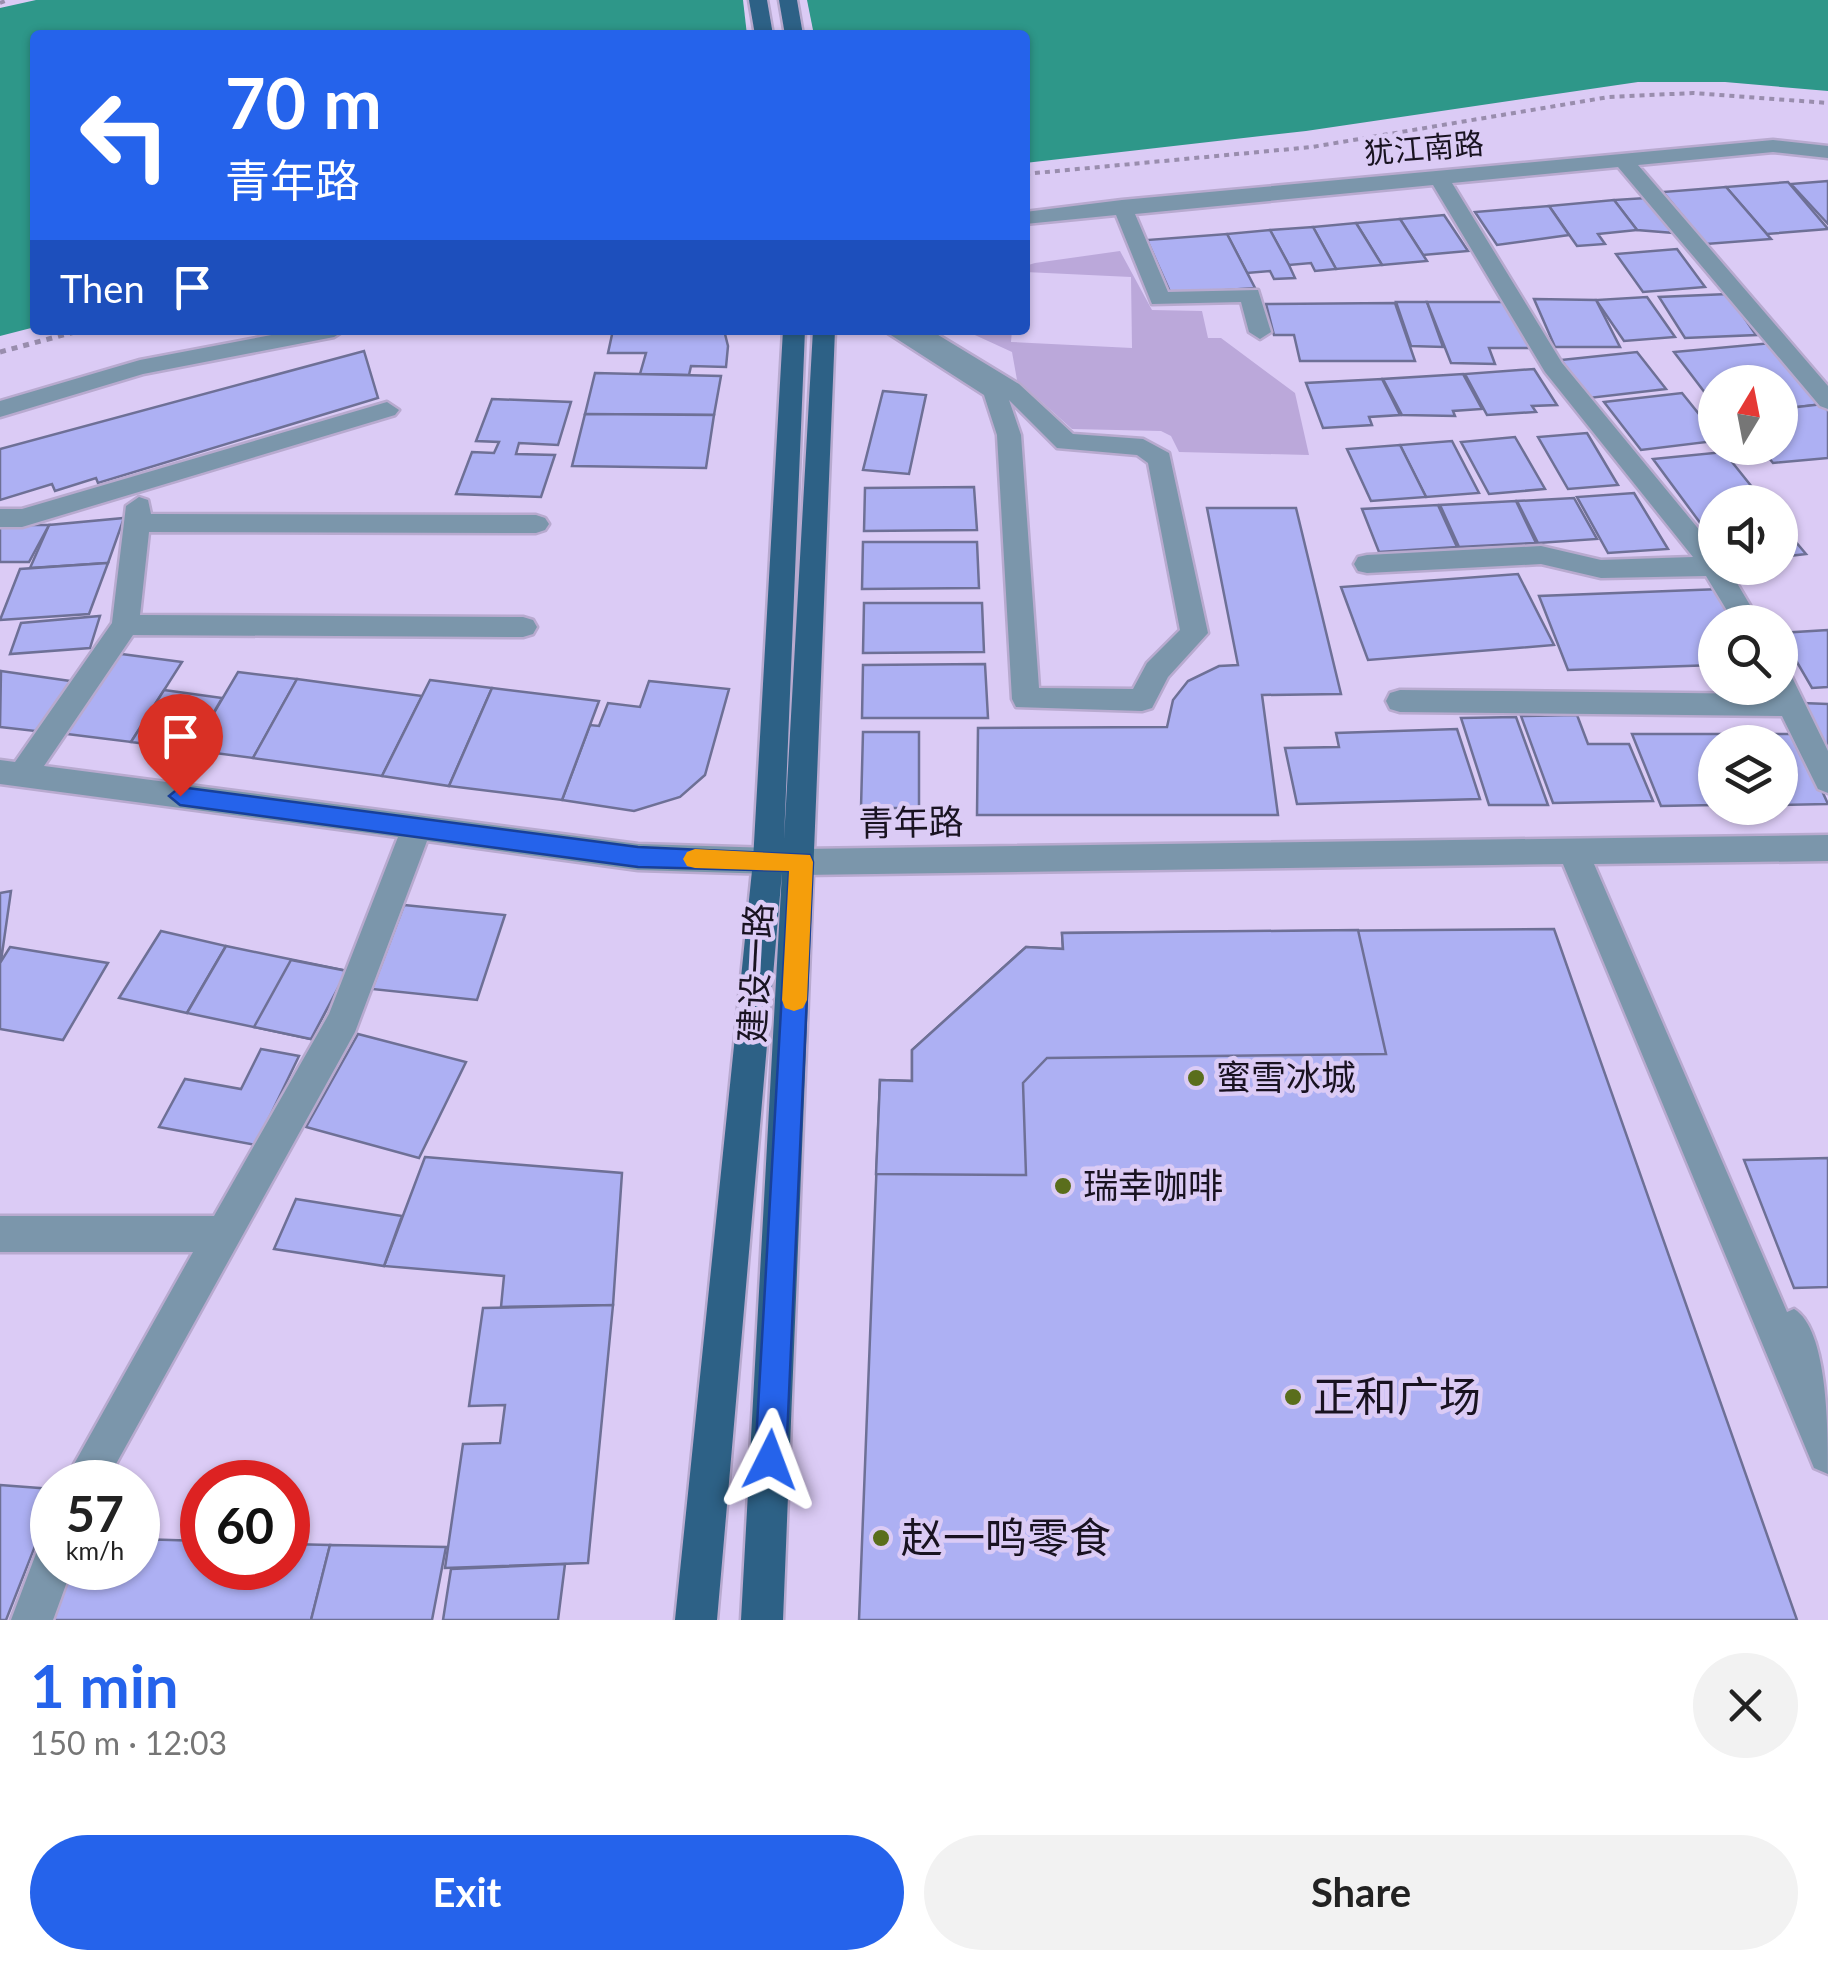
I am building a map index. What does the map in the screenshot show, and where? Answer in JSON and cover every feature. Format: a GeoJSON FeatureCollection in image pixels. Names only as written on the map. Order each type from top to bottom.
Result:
{"type":"FeatureCollection","features":[{"type":"Feature","properties":{"kind":"main road"},"geometry":{"type":"LineString","coordinates":[[758,0],[763,30]]}},
{"type":"Feature","properties":{"kind":"main road"},"geometry":{"type":"LineString","coordinates":[[788,0],[793,30]]}},
{"type":"Feature","properties":{"kind":"main road"},"geometry":{"type":"LineString","coordinates":[[696,1620],[768,861],[794,335]]}},
{"type":"Feature","properties":{"kind":"main road","name":"建设一路"},"geometry":{"type":"LineString","coordinates":[[762,1620],[802,862],[824,335]]}},
{"type":"Feature","properties":{"kind":"street","name":"犹江南路"},"geometry":{"type":"LineString","coordinates":[[1030,217],[1773,146],[1828,152]]}},
{"type":"Feature","properties":{"kind":"street"},"geometry":{"type":"LineString","coordinates":[[1623,160],[1828,401]]}},
{"type":"Feature","properties":{"kind":"street"},"geometry":{"type":"LineString","coordinates":[[1440,178],[1553,367],[1698,546]]}},
{"type":"Feature","properties":{"kind":"street"},"geometry":{"type":"LineString","coordinates":[[1122,206],[1160,299],[1250,295],[1260,332]]}},
{"type":"Feature","properties":{"kind":"street"},"geometry":{"type":"LineString","coordinates":[[0,409],[140,367],[308,335]]}},
{"type":"Feature","properties":{"kind":"street"},"geometry":{"type":"LineString","coordinates":[[902,335],[994,390],[1009,436],[1026,699],[1142,700],[1156,670],[1194,633],[1160,459],[1144,447],[1066,442],[1034,444],[1011,461]]}},
{"type":"Feature","properties":{"kind":"street"},"geometry":{"type":"LineString","coordinates":[[922,335],[1011,390],[1066,442]]}},
{"type":"Feature","properties":{"kind":"street"},"geometry":{"type":"LineString","coordinates":[[0,518],[22,518],[386,410]]}},
{"type":"Feature","properties":{"kind":"street"},"geometry":{"type":"LineString","coordinates":[[11,774],[125,625],[141,483]]}},
{"type":"Feature","properties":{"kind":"street"},"geometry":{"type":"LineString","coordinates":[[137,523],[536,524]]}},
{"type":"Feature","properties":{"kind":"street"},"geometry":{"type":"LineString","coordinates":[[1366,564],[1541,555],[1600,569],[1698,566]]}},
{"type":"Feature","properties":{"kind":"street"},"geometry":{"type":"LineString","coordinates":[[125,625],[522,627]]}},
{"type":"Feature","properties":{"kind":"street"},"geometry":{"type":"LineString","coordinates":[[1400,701],[1698,694]]}},
{"type":"Feature","properties":{"kind":"street"},"geometry":{"type":"LineString","coordinates":[[1792,705],[1828,781]]}},
{"type":"Feature","properties":{"kind":"street","name":"青年路"},"geometry":{"type":"LineString","coordinates":[[11,774],[638,857],[802,862],[1828,848]]}},
{"type":"Feature","properties":{"kind":"street"},"geometry":{"type":"LineString","coordinates":[[97,1460],[343,1021],[417,827]]}},
{"type":"Feature","properties":{"kind":"street"},"geometry":{"type":"LineString","coordinates":[[1573,852],[1828,1454]]}},
{"type":"Feature","properties":{"kind":"street"},"geometry":{"type":"LineString","coordinates":[[1711,1176],[1828,1392]]}},
{"type":"Feature","properties":{"kind":"street"},"geometry":{"type":"LineString","coordinates":[[0,1234],[226,1234]]}},
{"type":"Feature","properties":{"kind":"street"},"geometry":{"type":"LineString","coordinates":[[32,1620],[43,1590]]}},
{"type":"Feature","properties":{"kind":"path"},"geometry":{"type":"LineString","coordinates":[[0,3],[8,0]]}},
{"type":"Feature","properties":{"kind":"path"},"geometry":{"type":"LineString","coordinates":[[1030,174],[1312,147],[1608,97],[1694,93],[1828,102]]}},
{"type":"Feature","properties":{"kind":"path"},"geometry":{"type":"LineString","coordinates":[[0,352],[63,335]]}},
{"type":"Feature","properties":{"kind":"shaded area"},"geometry":{"type":"Polygon","coordinates":[[[36,0],[1828,0],[1828,91],[1725,82],[1638,82],[1306,131],[1030,162],[1030,30],[30,30],[30,328],[0,336],[0,8],[36,0]]]}},
{"type":"Feature","properties":{"kind":"shaded area"},"geometry":{"type":"Polygon","coordinates":[[[1120,251],[1152,310],[1202,311],[1208,338],[1221,338],[1295,393],[1309,455],[1179,452],[1171,436],[1161,431],[1072,429],[1017,380],[1012,352],[975,335],[1012,335],[1011,342],[1132,348],[1131,277],[1030,272],[1030,264],[1120,251]]]}},
{"type":"Feature","properties":{"kind":"pier"},"geometry":{"type":"Polygon","coordinates":[[[743,0],[807,0],[813,30],[746,30],[743,0]]]}},
{"type":"Feature","properties":{"kind":"building"},"geometry":{"type":"Polygon","coordinates":[[[1828,181],[1828,224],[1791,184],[1828,181]]]}},
{"type":"Feature","properties":{"kind":"building"},"geometry":{"type":"Polygon","coordinates":[[[1788,182],[1828,229],[1767,234],[1726,187],[1788,182]]]}},
{"type":"Feature","properties":{"kind":"building"},"geometry":{"type":"Polygon","coordinates":[[[1726,187],[1771,239],[1706,244],[1663,192],[1726,187]]]}},
{"type":"Feature","properties":{"kind":"building"},"geometry":{"type":"Polygon","coordinates":[[[1646,198],[1674,233],[1637,230],[1614,200],[1646,198]]]}},
{"type":"Feature","properties":{"kind":"building"},"geometry":{"type":"Polygon","coordinates":[[[1614,200],[1637,230],[1598,234],[1605,244],[1577,246],[1549,206],[1614,200]]]}},
{"type":"Feature","properties":{"kind":"building"},"geometry":{"type":"Polygon","coordinates":[[[1549,206],[1569,235],[1497,245],[1475,212],[1549,206]]]}},
{"type":"Feature","properties":{"kind":"building"},"geometry":{"type":"Polygon","coordinates":[[[1444,215],[1468,251],[1423,255],[1400,219],[1444,215]]]}},
{"type":"Feature","properties":{"kind":"building"},"geometry":{"type":"Polygon","coordinates":[[[1400,219],[1427,261],[1382,265],[1356,223],[1400,219]]]}},
{"type":"Feature","properties":{"kind":"building"},"geometry":{"type":"Polygon","coordinates":[[[1356,223],[1382,265],[1336,269],[1313,227],[1356,223]]]}},
{"type":"Feature","properties":{"kind":"building"},"geometry":{"type":"Polygon","coordinates":[[[1313,227],[1336,269],[1315,271],[1311,263],[1289,265],[1270,230],[1313,227]]]}},
{"type":"Feature","properties":{"kind":"building"},"geometry":{"type":"Polygon","coordinates":[[[1270,230],[1295,278],[1274,279],[1270,271],[1247,273],[1227,234],[1270,230]]]}},
{"type":"Feature","properties":{"kind":"building"},"geometry":{"type":"Polygon","coordinates":[[[1227,234],[1255,288],[1171,294],[1147,240],[1227,234]]]}},
{"type":"Feature","properties":{"kind":"building"},"geometry":{"type":"Polygon","coordinates":[[[1677,249],[1705,287],[1643,292],[1616,254],[1677,249]]]}},
{"type":"Feature","properties":{"kind":"building"},"geometry":{"type":"Polygon","coordinates":[[[1728,294],[1756,335],[1685,338],[1659,297],[1728,294]]]}},
{"type":"Feature","properties":{"kind":"building"},"geometry":{"type":"Polygon","coordinates":[[[1647,297],[1675,337],[1624,341],[1596,300],[1647,297]]]}},
{"type":"Feature","properties":{"kind":"building"},"geometry":{"type":"Polygon","coordinates":[[[1534,299],[1596,300],[1620,347],[1555,347],[1534,299]]]}},
{"type":"Feature","properties":{"kind":"building"},"geometry":{"type":"Polygon","coordinates":[[[1396,302],[1427,302],[1443,347],[1411,346],[1396,302]]]}},
{"type":"Feature","properties":{"kind":"building"},"geometry":{"type":"Polygon","coordinates":[[[1427,302],[1507,302],[1531,348],[1489,348],[1495,364],[1451,363],[1427,302]]]}},
{"type":"Feature","properties":{"kind":"building"},"geometry":{"type":"Polygon","coordinates":[[[1395,303],[1415,361],[1300,361],[1294,335],[1274,335],[1266,304],[1395,303]]]}},
{"type":"Feature","properties":{"kind":"building"},"geometry":{"type":"Polygon","coordinates":[[[612,335],[725,335],[728,346],[726,367],[691,366],[689,375],[640,374],[646,353],[608,353],[612,335]]]}},
{"type":"Feature","properties":{"kind":"building"},"geometry":{"type":"Polygon","coordinates":[[[1772,343],[1790,365],[1698,365],[1698,384],[1674,352],[1772,343]]]}},
{"type":"Feature","properties":{"kind":"building"},"geometry":{"type":"Polygon","coordinates":[[[364,351],[378,398],[98,483],[96,478],[55,491],[52,484],[0,500],[0,449],[364,351]]]}},
{"type":"Feature","properties":{"kind":"building"},"geometry":{"type":"Polygon","coordinates":[[[1637,352],[1666,389],[1589,398],[1561,360],[1637,352]]]}},
{"type":"Feature","properties":{"kind":"building"},"geometry":{"type":"Polygon","coordinates":[[[1534,369],[1557,405],[1532,406],[1536,412],[1487,415],[1465,374],[1534,369]]]}},
{"type":"Feature","properties":{"kind":"building"},"geometry":{"type":"Polygon","coordinates":[[[595,373],[721,376],[714,415],[585,414],[595,373]]]}},
{"type":"Feature","properties":{"kind":"building"},"geometry":{"type":"Polygon","coordinates":[[[1463,374],[1482,409],[1453,411],[1455,416],[1402,415],[1383,379],[1463,374]]]}},
{"type":"Feature","properties":{"kind":"building"},"geometry":{"type":"Polygon","coordinates":[[[1798,374],[1823,404],[1798,407],[1798,374]]]}},
{"type":"Feature","properties":{"kind":"building"},"geometry":{"type":"Polygon","coordinates":[[[1382,379],[1400,415],[1369,417],[1372,425],[1323,428],[1306,383],[1382,379]]]}},
{"type":"Feature","properties":{"kind":"building"},"geometry":{"type":"Polygon","coordinates":[[[883,391],[926,395],[909,474],[863,470],[883,391]]]}},
{"type":"Feature","properties":{"kind":"building"},"geometry":{"type":"Polygon","coordinates":[[[1682,393],[1698,413],[1698,443],[1641,450],[1604,402],[1682,393]]]}},
{"type":"Feature","properties":{"kind":"building"},"geometry":{"type":"Polygon","coordinates":[[[492,399],[571,402],[558,445],[519,443],[516,454],[555,455],[541,497],[456,494],[472,452],[494,453],[499,442],[476,441],[492,399]]]}},
{"type":"Feature","properties":{"kind":"building"},"geometry":{"type":"Polygon","coordinates":[[[1823,404],[1828,411],[1828,458],[1798,461],[1798,407],[1823,404]]]}},
{"type":"Feature","properties":{"kind":"building"},"geometry":{"type":"Polygon","coordinates":[[[585,414],[714,415],[706,468],[572,466],[585,414]]]}},
{"type":"Feature","properties":{"kind":"building"},"geometry":{"type":"Polygon","coordinates":[[[1587,433],[1618,485],[1568,489],[1538,437],[1587,433]]]}},
{"type":"Feature","properties":{"kind":"building"},"geometry":{"type":"Polygon","coordinates":[[[1515,437],[1545,489],[1489,494],[1461,442],[1515,437]]]}},
{"type":"Feature","properties":{"kind":"building"},"geometry":{"type":"Polygon","coordinates":[[[1452,441],[1479,493],[1426,497],[1400,445],[1452,441]]]}},
{"type":"Feature","properties":{"kind":"building"},"geometry":{"type":"Polygon","coordinates":[[[1400,445],[1426,497],[1371,501],[1347,449],[1400,445]]]}},
{"type":"Feature","properties":{"kind":"building"},"geometry":{"type":"Polygon","coordinates":[[[1698,455],[1698,465],[1734,465],[1750,485],[1698,485],[1698,520],[1653,459],[1698,455]]]}},
{"type":"Feature","properties":{"kind":"building"},"geometry":{"type":"Polygon","coordinates":[[[974,487],[977,530],[864,531],[865,488],[974,487]]]}},
{"type":"Feature","properties":{"kind":"building"},"geometry":{"type":"Polygon","coordinates":[[[1634,493],[1668,549],[1608,553],[1577,497],[1634,493]]]}},
{"type":"Feature","properties":{"kind":"building"},"geometry":{"type":"Polygon","coordinates":[[[1574,498],[1597,539],[1538,543],[1517,501],[1574,498]]]}},
{"type":"Feature","properties":{"kind":"building"},"geometry":{"type":"Polygon","coordinates":[[[1516,501],[1536,543],[1459,547],[1440,505],[1516,501]]]}},
{"type":"Feature","properties":{"kind":"building"},"geometry":{"type":"Polygon","coordinates":[[[1438,505],[1457,547],[1379,552],[1362,509],[1438,505]]]}},
{"type":"Feature","properties":{"kind":"building"},"geometry":{"type":"Polygon","coordinates":[[[1207,508],[1296,508],[1341,694],[1262,695],[1278,815],[977,815],[978,728],[1167,727],[1173,700],[1188,681],[1219,666],[1238,665],[1207,508]]]}},
{"type":"Feature","properties":{"kind":"building"},"geometry":{"type":"Polygon","coordinates":[[[124,518],[108,563],[30,568],[49,525],[124,518]]]}},
{"type":"Feature","properties":{"kind":"building"},"geometry":{"type":"Polygon","coordinates":[[[0,525],[49,525],[29,562],[0,562],[0,525]]]}},
{"type":"Feature","properties":{"kind":"building"},"geometry":{"type":"Polygon","coordinates":[[[863,542],[977,542],[979,588],[862,589],[863,542]]]}},
{"type":"Feature","properties":{"kind":"building"},"geometry":{"type":"Polygon","coordinates":[[[108,563],[89,614],[0,620],[20,569],[108,563]]]}},
{"type":"Feature","properties":{"kind":"building"},"geometry":{"type":"Polygon","coordinates":[[[1518,574],[1554,645],[1368,660],[1341,587],[1518,574]]]}},
{"type":"Feature","properties":{"kind":"building"},"geometry":{"type":"Polygon","coordinates":[[[1721,589],[1730,605],[1698,605],[1698,666],[1568,670],[1539,596],[1721,589]]]}},
{"type":"Feature","properties":{"kind":"building"},"geometry":{"type":"Polygon","coordinates":[[[864,603],[982,603],[984,652],[863,653],[864,603]]]}},
{"type":"Feature","properties":{"kind":"building"},"geometry":{"type":"Polygon","coordinates":[[[100,616],[90,648],[10,654],[21,623],[100,616]]]}},
{"type":"Feature","properties":{"kind":"building"},"geometry":{"type":"Polygon","coordinates":[[[1828,630],[1828,687],[1812,688],[1798,664],[1798,632],[1828,630]]]}},
{"type":"Feature","properties":{"kind":"building"},"geometry":{"type":"Polygon","coordinates":[[[114,653],[182,662],[131,742],[59,733],[114,653]]]}},
{"type":"Feature","properties":{"kind":"building"},"geometry":{"type":"Polygon","coordinates":[[[985,664],[988,718],[862,718],[863,665],[985,664]]]}},
{"type":"Feature","properties":{"kind":"building"},"geometry":{"type":"Polygon","coordinates":[[[1,671],[77,682],[44,732],[0,727],[1,671]]]}},
{"type":"Feature","properties":{"kind":"building"},"geometry":{"type":"Polygon","coordinates":[[[238,672],[297,679],[253,758],[192,750],[238,672]]]}},
{"type":"Feature","properties":{"kind":"building"},"geometry":{"type":"Polygon","coordinates":[[[297,679],[422,696],[382,776],[253,758],[297,679]]]}},
{"type":"Feature","properties":{"kind":"building"},"geometry":{"type":"Polygon","coordinates":[[[430,680],[492,688],[449,786],[382,776],[430,680]]]}},
{"type":"Feature","properties":{"kind":"building"},"geometry":{"type":"Polygon","coordinates":[[[649,681],[729,689],[705,775],[680,797],[634,811],[562,800],[590,725],[599,726],[608,703],[640,707],[649,681]]]}},
{"type":"Feature","properties":{"kind":"building"},"geometry":{"type":"Polygon","coordinates":[[[492,688],[599,701],[562,800],[449,786],[492,688]]]}},
{"type":"Feature","properties":{"kind":"building"},"geometry":{"type":"Polygon","coordinates":[[[164,690],[222,698],[192,750],[131,742],[164,690]]]}},
{"type":"Feature","properties":{"kind":"building"},"geometry":{"type":"Polygon","coordinates":[[[1802,703],[1828,704],[1828,759],[1802,703]]]}},
{"type":"Feature","properties":{"kind":"building"},"geometry":{"type":"Polygon","coordinates":[[[1577,715],[1588,744],[1629,744],[1653,801],[1553,803],[1521,716],[1577,715]]]}},
{"type":"Feature","properties":{"kind":"building"},"geometry":{"type":"Polygon","coordinates":[[[1516,717],[1548,805],[1489,805],[1461,718],[1516,717]]]}},
{"type":"Feature","properties":{"kind":"building"},"geometry":{"type":"Polygon","coordinates":[[[1457,729],[1480,799],[1297,804],[1285,748],[1339,747],[1336,733],[1457,729]]]}},
{"type":"Feature","properties":{"kind":"building"},"geometry":{"type":"Polygon","coordinates":[[[863,732],[919,732],[919,808],[861,808],[863,732]]]}},
{"type":"Feature","properties":{"kind":"building"},"geometry":{"type":"Polygon","coordinates":[[[1632,734],[1698,734],[1698,805],[1661,806],[1632,734]]]}},
{"type":"Feature","properties":{"kind":"building"},"geometry":{"type":"Polygon","coordinates":[[[1798,738],[1828,804],[1798,805],[1798,738]]]}},
{"type":"Feature","properties":{"kind":"building"},"geometry":{"type":"Polygon","coordinates":[[[11,891],[1,961],[0,961],[0,893],[11,891]]]}},
{"type":"Feature","properties":{"kind":"building"},"geometry":{"type":"Polygon","coordinates":[[[404,905],[505,915],[477,1000],[372,989],[404,905]]]}},
{"type":"Feature","properties":{"kind":"building","name":"正和广场"},"geometry":{"type":"Polygon","coordinates":[[[1554,929],[1797,1620],[859,1620],[880,1080],[912,1081],[912,1050],[1026,947],[1063,949],[1062,933],[1554,929]]]}},
{"type":"Feature","properties":{"kind":"building"},"geometry":{"type":"Polygon","coordinates":[[[1358,930],[1386,1054],[1047,1058],[1023,1083],[1026,1175],[876,1174],[880,1080],[912,1081],[912,1050],[1026,947],[1063,949],[1062,933],[1358,930]]]}},
{"type":"Feature","properties":{"kind":"building"},"geometry":{"type":"Polygon","coordinates":[[[161,931],[226,946],[187,1013],[119,998],[161,931]]]}},
{"type":"Feature","properties":{"kind":"building"},"geometry":{"type":"Polygon","coordinates":[[[226,946],[347,971],[311,1039],[187,1013],[226,946]]]}},
{"type":"Feature","properties":{"kind":"building"},"geometry":{"type":"Polygon","coordinates":[[[10,947],[108,963],[63,1040],[0,1029],[0,963],[10,947]]]}},
{"type":"Feature","properties":{"kind":"building"},"geometry":{"type":"Polygon","coordinates":[[[291,960],[347,971],[311,1039],[254,1027],[291,960]]]}},
{"type":"Feature","properties":{"kind":"building"},"geometry":{"type":"Polygon","coordinates":[[[358,1034],[466,1062],[419,1158],[306,1127],[358,1034]]]}},
{"type":"Feature","properties":{"kind":"building"},"geometry":{"type":"Polygon","coordinates":[[[261,1049],[299,1056],[256,1145],[159,1127],[185,1079],[241,1089],[261,1049]]]}},
{"type":"Feature","properties":{"kind":"building"},"geometry":{"type":"Polygon","coordinates":[[[425,1157],[622,1173],[613,1305],[501,1307],[504,1276],[384,1266],[425,1157]]]}},
{"type":"Feature","properties":{"kind":"building"},"geometry":{"type":"Polygon","coordinates":[[[1828,1158],[1828,1287],[1794,1288],[1744,1160],[1828,1158]]]}},
{"type":"Feature","properties":{"kind":"building"},"geometry":{"type":"Polygon","coordinates":[[[296,1199],[402,1216],[384,1266],[274,1249],[296,1199]]]}},
{"type":"Feature","properties":{"kind":"building"},"geometry":{"type":"Polygon","coordinates":[[[613,1305],[588,1563],[445,1568],[463,1444],[500,1443],[505,1405],[469,1406],[483,1308],[613,1305]]]}},
{"type":"Feature","properties":{"kind":"building"},"geometry":{"type":"Polygon","coordinates":[[[0,1485],[30,1487],[30,1559],[6,1620],[0,1620],[0,1485]]]}},
{"type":"Feature","properties":{"kind":"building"},"geometry":{"type":"Polygon","coordinates":[[[160,1540],[180,1540],[180,1590],[310,1590],[310,1545],[330,1545],[311,1620],[50,1620],[60,1590],[160,1590],[160,1540]]]}},
{"type":"Feature","properties":{"kind":"building"},"geometry":{"type":"Polygon","coordinates":[[[330,1545],[446,1547],[432,1620],[311,1620],[330,1545]]]}},
{"type":"Feature","properties":{"kind":"building"},"geometry":{"type":"Polygon","coordinates":[[[565,1564],[558,1620],[443,1620],[451,1569],[565,1564]]]}},
{"type":"Feature","properties":{"kind":"slow traffic"},"geometry":{"type":"LineString","coordinates":[[695,859],[802,862],[794,1000]]}},
{"type":"Feature","properties":{"kind":"place","name":"蜜雪冰城"},"geometry":{"type":"Point","coordinates":[1196,1078]}},
{"type":"Feature","properties":{"kind":"place","name":"瑞幸咖啡"},"geometry":{"type":"Point","coordinates":[1063,1186]}},
{"type":"Feature","properties":{"kind":"place","name":"正和广场"},"geometry":{"type":"Point","coordinates":[1293,1397]}},
{"type":"Feature","properties":{"kind":"place","name":"赵一鸣零食"},"geometry":{"type":"Point","coordinates":[881,1538]}},
{"type":"Feature","properties":{"kind":"route"},"geometry":{"type":"LineString","coordinates":[[180,796],[638,857],[802,862],[770,1460]]}}]}
